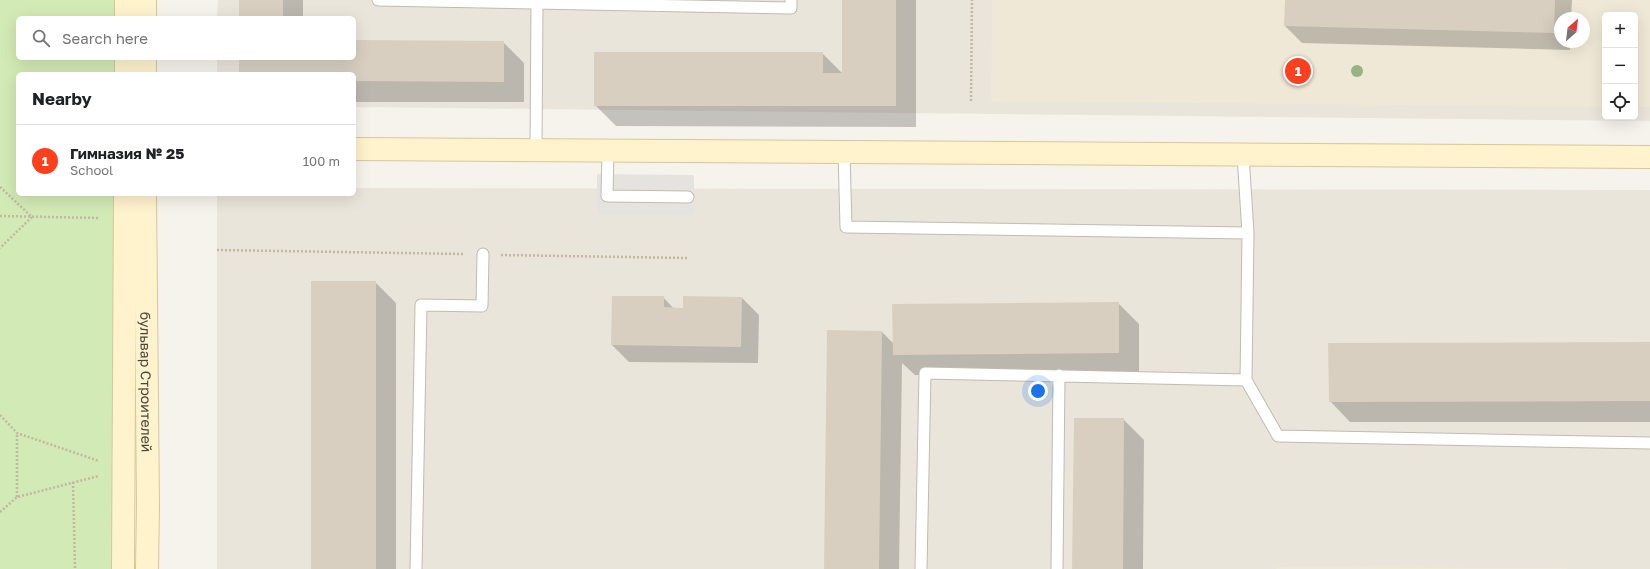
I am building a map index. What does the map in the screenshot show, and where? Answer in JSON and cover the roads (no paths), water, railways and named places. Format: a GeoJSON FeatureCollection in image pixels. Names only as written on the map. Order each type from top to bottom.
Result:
{"type":"FeatureCollection","features":[{"type":"Feature","properties":{"kind":"street"},"geometry":{"type":"LineString","coordinates":[[126,0],[126,16]]}},
{"type":"Feature","properties":{"kind":"street"},"geometry":{"type":"LineString","coordinates":[[145,0],[145,16]]}},
{"type":"Feature","properties":{"kind":"street"},"geometry":{"type":"LineString","coordinates":[[126,60],[126,72]]}},
{"type":"Feature","properties":{"kind":"street"},"geometry":{"type":"LineString","coordinates":[[145,60],[145,72]]}},
{"type":"Feature","properties":{"kind":"street"},"geometry":{"type":"LineString","coordinates":[[356,149],[1650,157]]}},
{"type":"Feature","properties":{"kind":"street","name":"бульвар Строителей"},"geometry":{"type":"LineString","coordinates":[[123,569],[125,196]]}},
{"type":"Feature","properties":{"kind":"street","name":"бульвар Строителей"},"geometry":{"type":"LineString","coordinates":[[145,196],[148,505],[147,569]]}},
{"type":"Feature","properties":{"kind":"lane"},"geometry":{"type":"LineString","coordinates":[[378,0],[791,8],[791,0]]}},
{"type":"Feature","properties":{"kind":"lane"},"geometry":{"type":"LineString","coordinates":[[536,150],[537,3]]}},
{"type":"Feature","properties":{"kind":"lane"},"geometry":{"type":"LineString","coordinates":[[608,150],[607,196],[688,197]]}},
{"type":"Feature","properties":{"kind":"lane"},"geometry":{"type":"LineString","coordinates":[[844,152],[846,227],[1248,233]]}},
{"type":"Feature","properties":{"kind":"lane"},"geometry":{"type":"LineString","coordinates":[[1243,155],[1248,233],[1246,380],[1278,436],[1650,442]]}},
{"type":"Feature","properties":{"kind":"lane"},"geometry":{"type":"LineString","coordinates":[[416,569],[421,306],[482,306],[483,254]]}},
{"type":"Feature","properties":{"kind":"lane"},"geometry":{"type":"LineString","coordinates":[[921,569],[925,373],[1246,380]]}},
{"type":"Feature","properties":{"kind":"lane"},"geometry":{"type":"LineString","coordinates":[[1057,569],[1059,376]]}},
{"type":"Feature","properties":{"kind":"place","name":"Гимназия № 25"},"geometry":{"type":"Point","coordinates":[1298,71]}}]}
